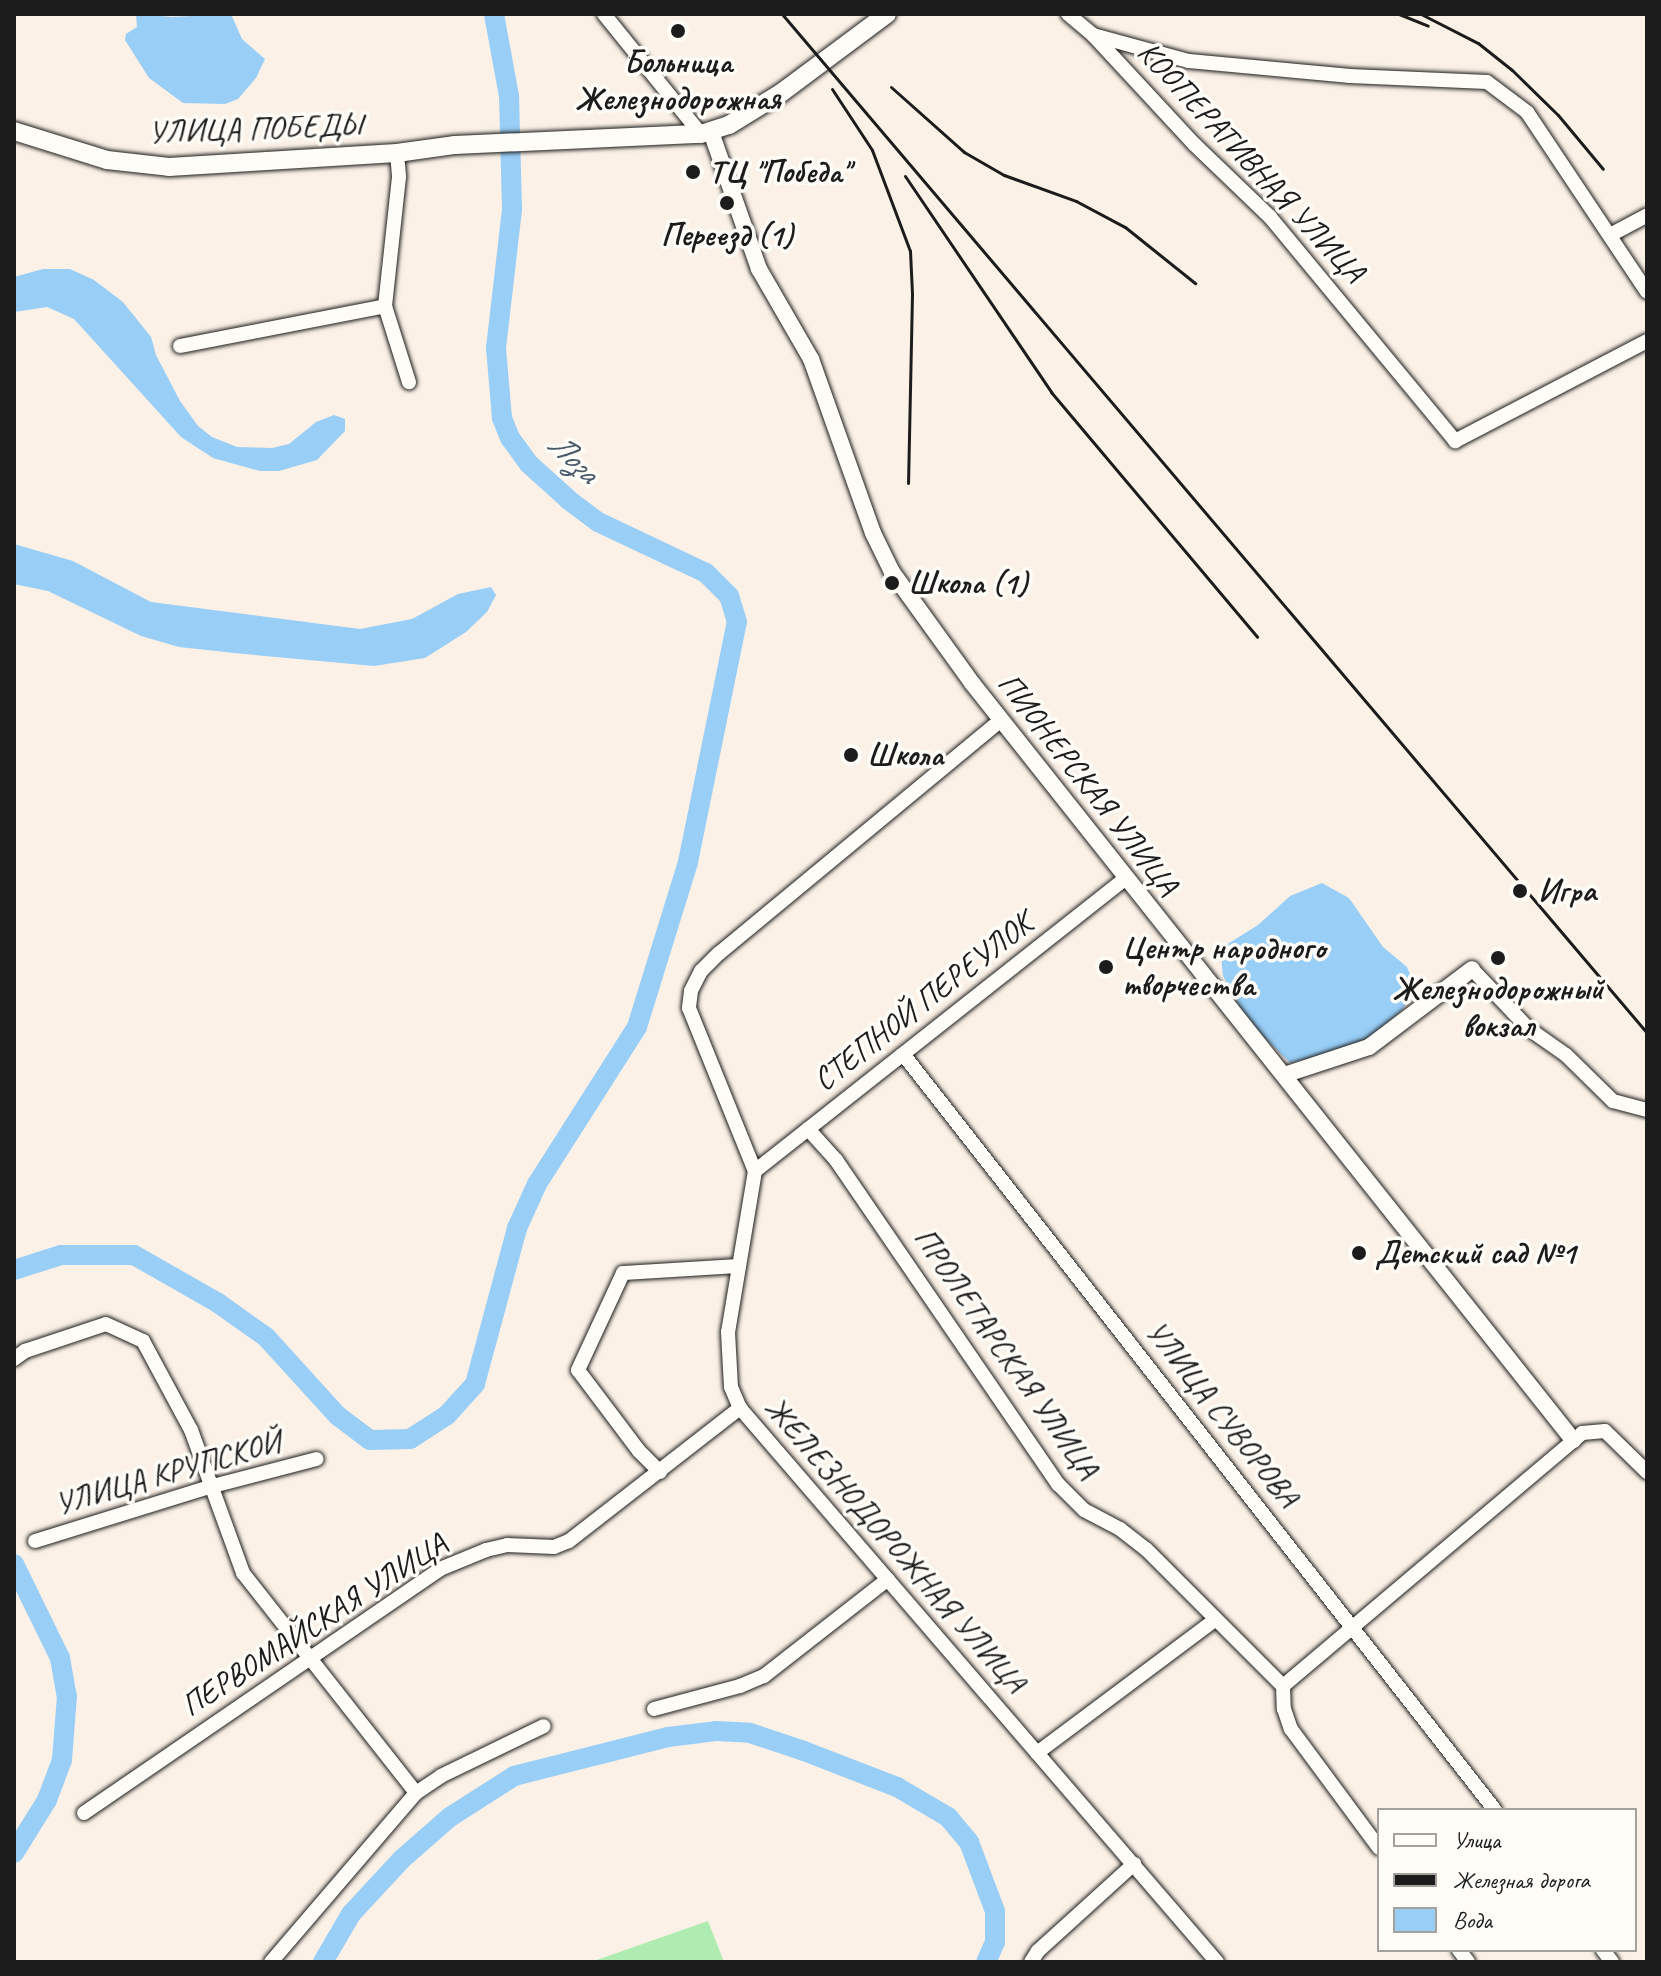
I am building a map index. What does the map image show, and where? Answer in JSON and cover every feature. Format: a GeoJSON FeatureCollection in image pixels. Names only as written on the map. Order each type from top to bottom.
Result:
{"type":"FeatureCollection","features":[{"type":"Feature","properties":{"kind":"main road"},"geometry":{"type":"LineString","coordinates":[[706,133],[781,93],[884,16]]}},
{"type":"Feature","properties":{"kind":"main road","name":"УЛИЦА ПОБЕДЫ"},"geometry":{"type":"LineString","coordinates":[[14,131],[107,160],[169,167],[397,153],[455,145],[706,133]]}},
{"type":"Feature","properties":{"kind":"street"},"geometry":{"type":"LineString","coordinates":[[604,14],[706,133]]}},
{"type":"Feature","properties":{"kind":"street","name":"КООПЕРАТИВНАЯ УЛИЦА"},"geometry":{"type":"LineString","coordinates":[[1068,14],[1093,35],[1195,145],[1270,217],[1455,441],[1647,341]]}},
{"type":"Feature","properties":{"kind":"street"},"geometry":{"type":"LineString","coordinates":[[1093,35],[1189,61],[1350,76],[1487,82],[1527,112],[1612,234],[1647,292]]}},
{"type":"Feature","properties":{"kind":"street","name":"ПИОНЕРСКАЯ УЛИЦА"},"geometry":{"type":"LineString","coordinates":[[706,133],[759,269],[819,379],[879,546],[919,612],[1001,720],[1573,1440]]}},
{"type":"Feature","properties":{"kind":"street"},"geometry":{"type":"LineString","coordinates":[[397,153],[399,177],[385,306],[409,382]]}},
{"type":"Feature","properties":{"kind":"street"},"geometry":{"type":"LineString","coordinates":[[1612,234],[1647,215]]}},
{"type":"Feature","properties":{"kind":"street"},"geometry":{"type":"LineString","coordinates":[[180,346],[385,306]]}},
{"type":"Feature","properties":{"kind":"street"},"geometry":{"type":"LineString","coordinates":[[755,1171],[689,1008],[691,991],[701,971],[1001,720]]}},
{"type":"Feature","properties":{"kind":"street","name":"СТЕПНОЙ ПЕРЕУЛОК"},"geometry":{"type":"LineString","coordinates":[[755,1171],[1126,878]]}},
{"type":"Feature","properties":{"kind":"street"},"geometry":{"type":"LineString","coordinates":[[1284,1075],[1369,1047],[1472,969],[1529,1029],[1566,1055],[1613,1101],[1647,1110]]}},
{"type":"Feature","properties":{"kind":"street","name":"УЛИЦА СУВОРОВА"},"geometry":{"type":"LineString","coordinates":[[903,1054],[1354,1626],[1493,1808]]}},
{"type":"Feature","properties":{"kind":"street","name":"ПРОЛЕТАРСКАЯ УЛИЦА"},"geometry":{"type":"LineString","coordinates":[[808,1129],[836,1160],[1058,1484],[1084,1510],[1120,1529],[1146,1549],[1283,1686]]}},
{"type":"Feature","properties":{"kind":"street","name":"ЖЕЛЕЗНОДОРОЖНАЯ УЛИЦА"},"geometry":{"type":"LineString","coordinates":[[755,1171],[728,1332],[728,1370],[740,1408],[1217,1962]]}},
{"type":"Feature","properties":{"kind":"street"},"geometry":{"type":"LineString","coordinates":[[660,1472],[639,1451],[578,1370],[623,1273],[739,1266]]}},
{"type":"Feature","properties":{"kind":"street"},"geometry":{"type":"LineString","coordinates":[[14,1359],[25,1351],[106,1324],[143,1341],[191,1430],[243,1573],[416,1793]]}},
{"type":"Feature","properties":{"kind":"street","name":"ПЕРВОМАЙСКАЯ УЛИЦА"},"geometry":{"type":"LineString","coordinates":[[84,1813],[307,1658],[461,1559],[507,1545],[554,1547],[569,1541],[740,1408]]}},
{"type":"Feature","properties":{"kind":"street"},"geometry":{"type":"LineString","coordinates":[[1377,1845],[1291,1729],[1284,1709],[1283,1686],[1573,1440],[1593,1429],[1605,1431],[1647,1472]]}},
{"type":"Feature","properties":{"kind":"street","name":"УЛИЦА КРУПСКОЙ"},"geometry":{"type":"LineString","coordinates":[[35,1541],[213,1486],[317,1459]]}},
{"type":"Feature","properties":{"kind":"street"},"geometry":{"type":"LineString","coordinates":[[654,1709],[764,1676],[888,1579]]}},
{"type":"Feature","properties":{"kind":"street"},"geometry":{"type":"LineString","coordinates":[[1037,1753],[1215,1620]]}},
{"type":"Feature","properties":{"kind":"street"},"geometry":{"type":"LineString","coordinates":[[271,1962],[416,1793],[441,1776],[544,1726]]}},
{"type":"Feature","properties":{"kind":"street"},"geometry":{"type":"LineString","coordinates":[[1031,1962],[1038,1951],[1134,1864]]}},
{"type":"Feature","properties":{"kind":"green space"},"geometry":{"type":"Polygon","coordinates":[[[708,1921],[724,1962],[591,1962],[708,1921]]]}},
{"type":"Feature","properties":{"kind":"water"},"geometry":{"type":"Polygon","coordinates":[[[136,14],[172,17],[231,14],[242,39],[265,59],[256,78],[238,99],[225,104],[183,103],[149,78],[125,40],[126,34],[137,27],[136,14]]]}},
{"type":"Feature","properties":{"kind":"water"},"geometry":{"type":"Polygon","coordinates":[[[43,269],[70,269],[94,280],[123,302],[151,337],[156,355],[180,401],[198,426],[212,437],[237,447],[272,448],[289,444],[316,422],[334,415],[345,419],[345,431],[317,460],[279,471],[260,471],[213,458],[181,437],[74,319],[47,307],[14,312],[14,277],[43,269]]]}},
{"type":"Feature","properties":{"kind":"water"},"geometry":{"type":"Polygon","coordinates":[[[14,544],[73,561],[151,602],[360,629],[412,619],[458,594],[491,587],[496,595],[487,612],[466,632],[425,658],[374,666],[244,654],[179,647],[141,636],[48,591],[14,584],[14,544]]]}},
{"type":"Feature","properties":{"kind":"water"},"geometry":{"type":"Polygon","coordinates":[[[1322,883],[1349,898],[1383,947],[1407,967],[1416,989],[1401,1011],[1369,1038],[1351,1048],[1290,1063],[1248,1021],[1223,976],[1221,957],[1226,945],[1258,925],[1290,896],[1322,883]]]}},
{"type":"Feature","properties":{"kind":"waterway","name":"Лоза"},"geometry":{"type":"LineString","coordinates":[[14,1270],[61,1255],[134,1255],[218,1303],[266,1337],[338,1416],[370,1440],[410,1439],[447,1415],[475,1384],[517,1228],[537,1184],[637,1027],[688,862],[737,622],[729,596],[706,573],[598,522],[568,499],[529,464],[510,438],[502,418],[496,348],[512,209],[509,96],[494,14]]}},
{"type":"Feature","properties":{"kind":"waterway"},"geometry":{"type":"LineString","coordinates":[[14,1564],[60,1658],[67,1696],[62,1760],[47,1800],[14,1853]]}},
{"type":"Feature","properties":{"kind":"waterway"},"geometry":{"type":"LineString","coordinates":[[323,1962],[351,1914],[402,1859],[450,1817],[514,1776],[668,1737],[716,1731],[750,1733],[804,1751],[897,1787],[948,1817],[969,1842],[995,1911],[995,1942],[986,1962]]}},
{"type":"Feature","properties":{"kind":"railway"},"geometry":{"type":"LineString","coordinates":[[782,14],[1647,1033]]}},
{"type":"Feature","properties":{"kind":"railway"},"geometry":{"type":"LineString","coordinates":[[1399,14],[1428,26]]}},
{"type":"Feature","properties":{"kind":"railway"},"geometry":{"type":"LineString","coordinates":[[1421,14],[1478,43],[1512,70],[1558,115],[1603,169]]}},
{"type":"Feature","properties":{"kind":"railway"},"geometry":{"type":"LineString","coordinates":[[891,87],[964,152],[1004,175],[1076,201],[1125,227],[1195,283]]}},
{"type":"Feature","properties":{"kind":"railway"},"geometry":{"type":"LineString","coordinates":[[832,89],[872,150],[910,251],[908,483]]}},
{"type":"Feature","properties":{"kind":"railway"},"geometry":{"type":"LineString","coordinates":[[905,176],[1051,392],[1257,637]]}},
{"type":"Feature","properties":{"kind":"place","name":"Больница Железнодорожная"},"geometry":{"type":"Point","coordinates":[678,31]}},
{"type":"Feature","properties":{"kind":"place","name":"ТЦ \"Победа\""},"geometry":{"type":"Point","coordinates":[693,172]}},
{"type":"Feature","properties":{"kind":"place","name":"Переезд (1)"},"geometry":{"type":"Point","coordinates":[727,203]}},
{"type":"Feature","properties":{"kind":"place","name":"Школа (1)"},"geometry":{"type":"Point","coordinates":[892,583]}},
{"type":"Feature","properties":{"kind":"place","name":"Школа"},"geometry":{"type":"Point","coordinates":[851,755]}},
{"type":"Feature","properties":{"kind":"place","name":"Игра"},"geometry":{"type":"Point","coordinates":[1520,891]}},
{"type":"Feature","properties":{"kind":"place","name":"Железнодорожный вокзал"},"geometry":{"type":"Point","coordinates":[1498,958]}},
{"type":"Feature","properties":{"kind":"place","name":"Центр народного творчества"},"geometry":{"type":"Point","coordinates":[1106,967]}},
{"type":"Feature","properties":{"kind":"place","name":"Детский сад №1"},"geometry":{"type":"Point","coordinates":[1359,1253]}}]}
